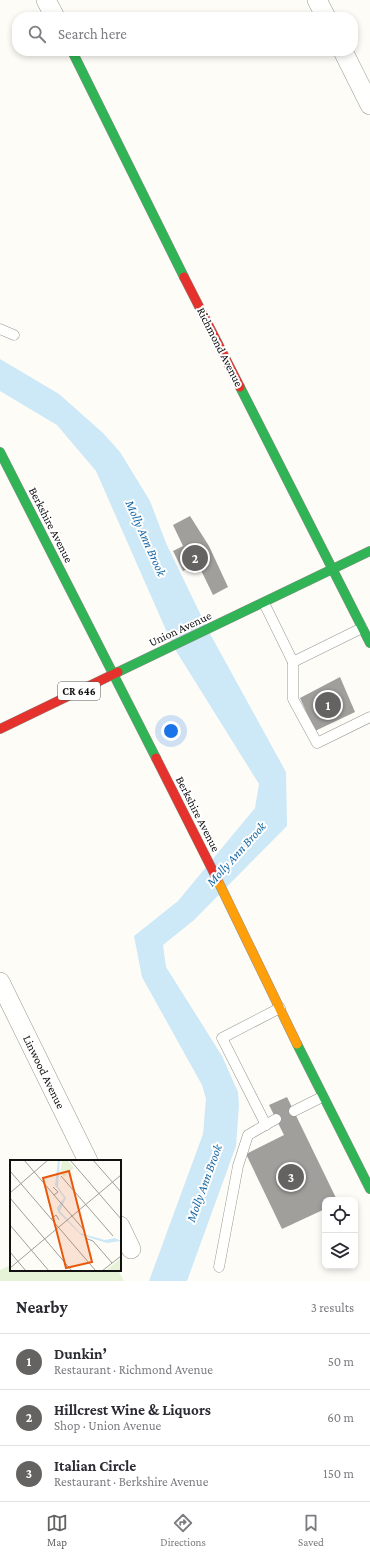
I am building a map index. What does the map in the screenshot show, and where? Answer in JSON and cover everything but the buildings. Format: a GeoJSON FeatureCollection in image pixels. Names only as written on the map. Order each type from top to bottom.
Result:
{"type":"FeatureCollection","features":[{"type":"Feature","properties":{"kind":"street"},"geometry":{"type":"LineString","coordinates":[[46,0],[52,12]]}},
{"type":"Feature","properties":{"kind":"street"},"geometry":{"type":"LineString","coordinates":[[317,0],[323,12]]}},
{"type":"Feature","properties":{"kind":"street","name":"Richmond Avenue"},"geometry":{"type":"LineString","coordinates":[[74,56],[132,174],[370,643]]}},
{"type":"Feature","properties":{"kind":"street"},"geometry":{"type":"LineString","coordinates":[[346,56],[370,105]]}},
{"type":"Feature","properties":{"kind":"street","name":"Berkshire Avenue"},"geometry":{"type":"LineString","coordinates":[[0,452],[202,848],[322,1097],[370,1188]]}},
{"type":"Feature","properties":{"kind":"street","name":"Union Avenue"},"geometry":{"type":"LineString","coordinates":[[0,729],[214,627],[370,550]]}},
{"type":"Feature","properties":{"kind":"street","name":"Linwood Avenue"},"geometry":{"type":"LineString","coordinates":[[0,982],[88,1160]]}},
{"type":"Feature","properties":{"kind":"street"},"geometry":{"type":"LineString","coordinates":[[121,1228],[131,1249]]}},
{"type":"Feature","properties":{"kind":"lane"},"geometry":{"type":"LineString","coordinates":[[0,329],[14,335]]}},
{"type":"Feature","properties":{"kind":"lane"},"geometry":{"type":"LineString","coordinates":[[264,602],[293,662],[293,699],[316,743],[370,716]]}},
{"type":"Feature","properties":{"kind":"lane"},"geometry":{"type":"LineString","coordinates":[[293,662],[362,628]]}},
{"type":"Feature","properties":{"kind":"lane"},"geometry":{"type":"LineString","coordinates":[[266,1125],[222,1038],[280,1008]]}},
{"type":"Feature","properties":{"kind":"lane"},"geometry":{"type":"LineString","coordinates":[[294,1111],[322,1097]]}},
{"type":"Feature","properties":{"kind":"lane"},"geometry":{"type":"LineString","coordinates":[[219,1267],[238,1166],[248,1135],[276,1119]]}},
{"type":"Feature","properties":{"kind":"green space"},"geometry":{"type":"Polygon","coordinates":[[[10,1265],[10,1271],[119,1271],[124,1281],[0,1281],[0,1270],[10,1265]]]}},
{"type":"Feature","properties":{"kind":"water","name":"Molly Ann Brook"},"geometry":{"type":"Polygon","coordinates":[[[0,359],[59,394],[103,433],[120,452],[150,501],[166,543],[208,630],[286,772],[287,826],[194,920],[163,945],[166,967],[222,1056],[238,1092],[239,1105],[236,1146],[187,1281],[149,1281],[203,1134],[206,1099],[202,1085],[142,977],[134,936],[178,901],[255,808],[259,784],[173,646],[96,471],[57,425],[0,391],[0,359]]]}},
{"type":"Feature","properties":{"kind":"traffic: fast"},"geometry":{"type":"LineString","coordinates":[[74,56],[184,277]]}},
{"type":"Feature","properties":{"kind":"traffic: fast"},"geometry":{"type":"LineString","coordinates":[[240,387],[370,643]]}},
{"type":"Feature","properties":{"kind":"traffic: fast"},"geometry":{"type":"LineString","coordinates":[[0,452],[156,758]]}},
{"type":"Feature","properties":{"kind":"traffic: fast"},"geometry":{"type":"LineString","coordinates":[[118,672],[370,551]]}},
{"type":"Feature","properties":{"kind":"traffic: fast"},"geometry":{"type":"LineString","coordinates":[[297,1044],[370,1189]]}},
{"type":"Feature","properties":{"kind":"traffic: slow"},"geometry":{"type":"LineString","coordinates":[[217,879],[297,1044]]}},
{"type":"Feature","properties":{"kind":"traffic: jam"},"geometry":{"type":"LineString","coordinates":[[184,277],[240,387]]}},
{"type":"Feature","properties":{"kind":"traffic: jam"},"geometry":{"type":"LineString","coordinates":[[0,729],[118,672]]}},
{"type":"Feature","properties":{"kind":"traffic: jam"},"geometry":{"type":"LineString","coordinates":[[156,758],[217,879]]}},
{"type":"Feature","properties":{"kind":"place","name":"Hillcrest Wine & Liquors"},"geometry":{"type":"Point","coordinates":[195,558]}},
{"type":"Feature","properties":{"kind":"place","name":"Dunkin’"},"geometry":{"type":"Point","coordinates":[328,705]}},
{"type":"Feature","properties":{"kind":"place","name":"Italian Circle"},"geometry":{"type":"Point","coordinates":[291,1177]}}]}
